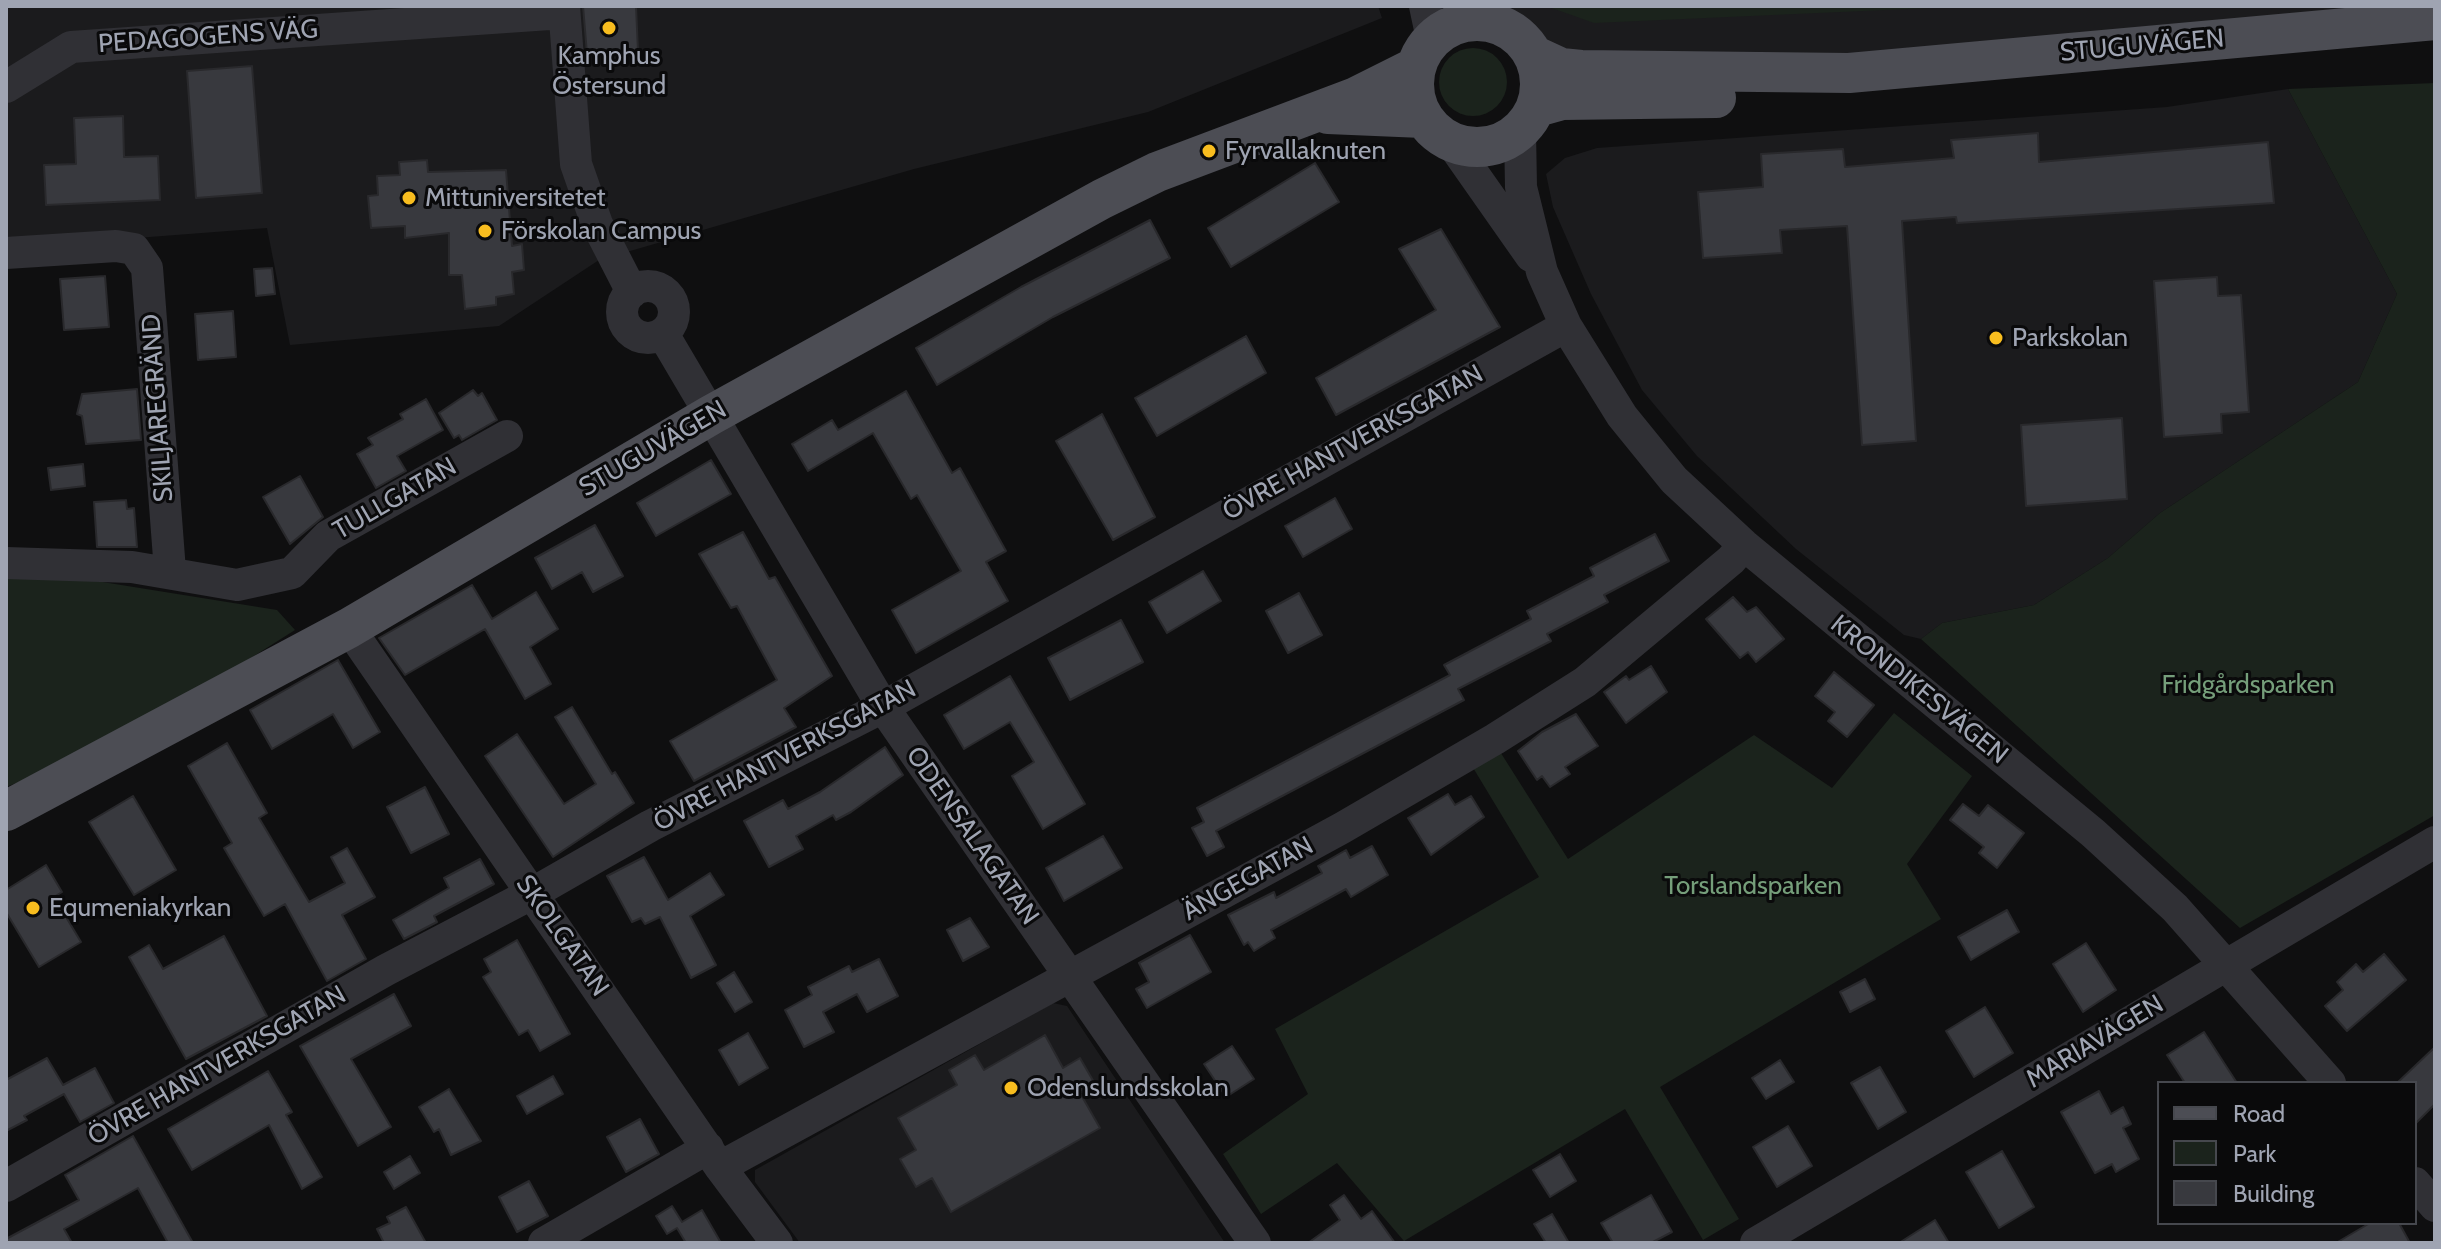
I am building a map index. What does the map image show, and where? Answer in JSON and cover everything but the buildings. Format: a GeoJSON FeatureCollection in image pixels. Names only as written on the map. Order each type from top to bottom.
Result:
{"type":"FeatureCollection","features":[{"type":"Feature","properties":{"kind":"main road"},"geometry":{"type":"LineString","coordinates":[[1490,15],[1519,36],[1535,56],[1541,81],[1529,119],[1499,144],[1475,148],[1437,130],[1414,93],[1424,37],[1490,15]]}},
{"type":"Feature","properties":{"kind":"main road","name":"STUGUVÄGEN"},"geometry":{"type":"LineString","coordinates":[[1535,56],[1561,68],[1581,70],[1849,73],[2435,20]]}},
{"type":"Feature","properties":{"kind":"main road","name":"STUGUVÄGEN"},"geometry":{"type":"LineString","coordinates":[[6,811],[349,628],[711,415],[1102,199],[1157,172],[1312,115],[1424,37]]}},
{"type":"Feature","properties":{"kind":"main road","name":"STUGUVÄGEN"},"geometry":{"type":"LineString","coordinates":[[1529,119],[1562,100],[1722,98],[1767,93],[1849,73]]}},
{"type":"Feature","properties":{"kind":"main road","name":"STUGUVÄGEN"},"geometry":{"type":"LineString","coordinates":[[1312,115],[1437,130]]}},
{"type":"Feature","properties":{"kind":"street","name":"PEDAGOGENS VÄG"},"geometry":{"type":"LineString","coordinates":[[6,87],[71,47],[564,10]]}},
{"type":"Feature","properties":{"kind":"street","name":"ODENSALAGATAN"},"geometry":{"type":"LineString","coordinates":[[564,10],[576,164],[597,224],[632,292],[622,307],[625,324],[630,331],[646,338],[663,334],[883,707],[1255,1243]]}},
{"type":"Feature","properties":{"kind":"street","name":"KRONDIKESVÄGEN"},"geometry":{"type":"LineString","coordinates":[[1529,119],[1521,187],[1542,272],[1566,326],[1622,416],[1657,459],[1744,545],[2093,833],[2175,908],[2328,1081]]}},
{"type":"Feature","properties":{"kind":"street","name":"KRONDIKESVÄGEN"},"geometry":{"type":"LineString","coordinates":[[1437,130],[1542,272]]}},
{"type":"Feature","properties":{"kind":"street","name":"SKILJAREGRÄND"},"geometry":{"type":"LineString","coordinates":[[6,253],[116,246],[134,249],[147,268],[170,571]]}},
{"type":"Feature","properties":{"kind":"street","name":"ÖVRE HANTVERKSGATAN"},"geometry":{"type":"LineString","coordinates":[[6,1186],[386,970],[533,893],[650,826],[883,707],[1566,326]]}},
{"type":"Feature","properties":{"kind":"street","name":"TULLGATAN"},"geometry":{"type":"LineString","coordinates":[[6,563],[170,571],[237,585],[292,573],[328,536],[507,436]]}},
{"type":"Feature","properties":{"kind":"street","name":"ÄNGEGATAN"},"geometry":{"type":"LineString","coordinates":[[544,1243],[1069,977],[1347,825],[1585,682],[1731,560],[1744,545]]}},
{"type":"Feature","properties":{"kind":"street","name":"SKOLGATAN"},"geometry":{"type":"LineString","coordinates":[[349,628],[714,1158],[777,1243]]}},
{"type":"Feature","properties":{"kind":"street","name":"MARIAVÄGEN"},"geometry":{"type":"LineString","coordinates":[[1756,1243],[2435,842]]}},
{"type":"Feature","properties":{"kind":"street"},"geometry":{"type":"LineString","coordinates":[[2417,1185],[2435,1206]]}},
{"type":"Feature","properties":{"kind":"shaded area","name":"Mittuniversitetet"},"geometry":{"type":"Polygon","coordinates":[[[6,6],[1378,6],[1382,18],[1148,112],[914,169],[599,260],[499,326],[290,345],[267,228],[6,248],[6,6]]]}},
{"type":"Feature","properties":{"kind":"shaded area"},"geometry":{"type":"Polygon","coordinates":[[[1483,6],[2435,6],[1849,73],[1561,68],[1498,24],[1483,6]]]}},
{"type":"Feature","properties":{"kind":"shaded area","name":"Parkskolan"},"geometry":{"type":"Polygon","coordinates":[[[2288,89],[2397,294],[2358,382],[2160,513],[2108,558],[2034,605],[1942,623],[1921,639],[1904,635],[1796,549],[1697,456],[1642,390],[1591,294],[1553,207],[1546,174],[1565,158],[1597,148],[2167,107],[2288,89]]]}},
{"type":"Feature","properties":{"kind":"shaded area","name":"Odenslundsskolan"},"geometry":{"type":"Polygon","coordinates":[[[1053,1003],[1067,1006],[1225,1243],[800,1243],[755,1182],[755,1170],[1053,1003]]]}},
{"type":"Feature","properties":{"kind":"green space"},"geometry":{"type":"Polygon","coordinates":[[[1546,6],[1975,6],[1594,23],[1546,6]]]}},
{"type":"Feature","properties":{"kind":"green space"},"geometry":{"type":"Polygon","coordinates":[[[1466,48],[1480,48],[1492,53],[1502,63],[1507,82],[1502,101],[1492,111],[1480,116],[1466,116],[1454,111],[1444,101],[1439,89],[1439,75],[1444,63],[1454,53],[1466,48]]]}},
{"type":"Feature","properties":{"kind":"green space","name":"Fridgårdsparken"},"geometry":{"type":"Polygon","coordinates":[[[2435,83],[2435,815],[2240,928],[1921,639],[1942,623],[2034,605],[2108,558],[2160,513],[2358,382],[2397,294],[2288,89],[2435,83]]]}},
{"type":"Feature","properties":{"kind":"green space"},"geometry":{"type":"Polygon","coordinates":[[[6,577],[90,580],[277,610],[295,630],[115,744],[6,787],[6,577]]]}},
{"type":"Feature","properties":{"kind":"green space","name":"Torslandsparken"},"geometry":{"type":"Polygon","coordinates":[[[1894,713],[1972,776],[1907,864],[1941,919],[1660,1087],[1739,1219],[1703,1240],[1625,1109],[1404,1241],[1337,1163],[1261,1214],[1223,1154],[1308,1094],[1275,1029],[1539,877],[1472,766],[1499,750],[1568,859],[1754,735],[1832,788],[1894,713]]]}},
{"type":"Feature","properties":{"kind":"place","name":"Kamphus Östersund"},"geometry":{"type":"Point","coordinates":[609,28]}},
{"type":"Feature","properties":{"kind":"place","name":"Fyrvallaknuten"},"geometry":{"type":"Point","coordinates":[1209,151]}},
{"type":"Feature","properties":{"kind":"place","name":"Mittuniversitetet"},"geometry":{"type":"Point","coordinates":[409,198]}},
{"type":"Feature","properties":{"kind":"place","name":"Förskolan Campus"},"geometry":{"type":"Point","coordinates":[485,231]}},
{"type":"Feature","properties":{"kind":"place","name":"Parkskolan"},"geometry":{"type":"Point","coordinates":[1996,338]}},
{"type":"Feature","properties":{"kind":"place","name":"Equmeniakyrkan"},"geometry":{"type":"Point","coordinates":[33,908]}},
{"type":"Feature","properties":{"kind":"place","name":"Odenslundsskolan"},"geometry":{"type":"Point","coordinates":[1011,1088]}}]}
